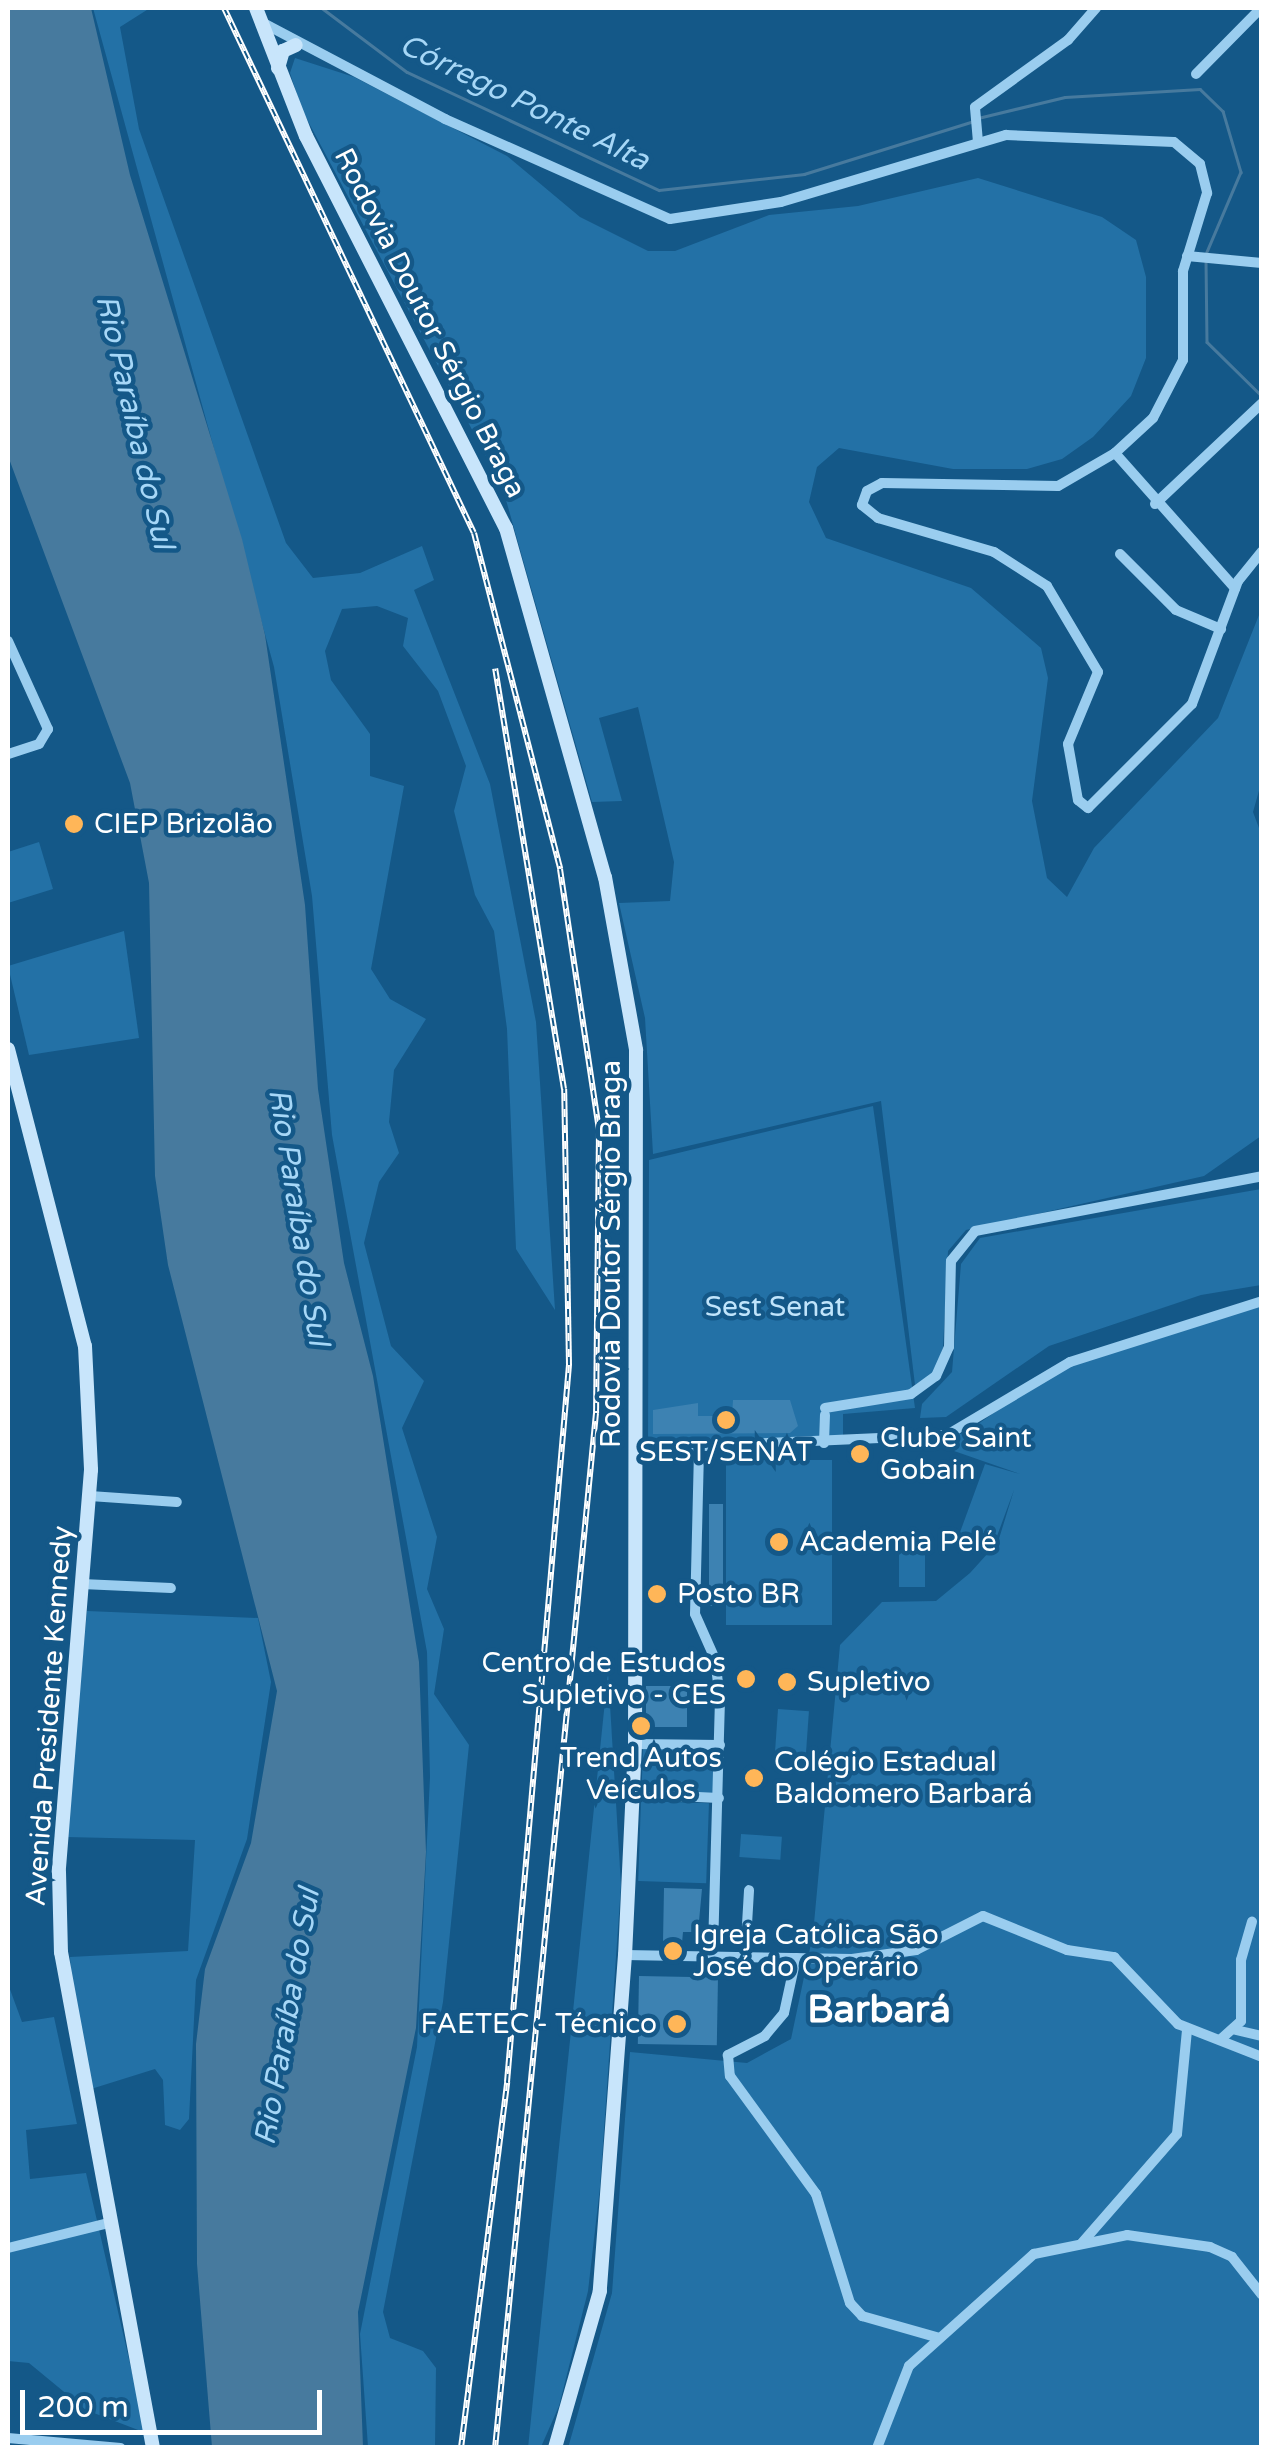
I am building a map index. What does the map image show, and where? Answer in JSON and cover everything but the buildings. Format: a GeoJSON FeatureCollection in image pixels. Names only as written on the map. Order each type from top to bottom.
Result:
{"type":"FeatureCollection","features":[{"type":"Feature","properties":{"kind":"main road","name":"Rodovia Doutor Sérgio Braga"},"geometry":{"type":"LineString","coordinates":[[258,14],[278,69],[496,502],[591,820],[636,1050],[635,1744],[625,1954],[600,2291],[554,2448]]}},
{"type":"Feature","properties":{"kind":"main road"},"geometry":{"type":"LineString","coordinates":[[278,69],[283,51],[296,45]]}},
{"type":"Feature","properties":{"kind":"main road","name":"Avenida Presidente Kennedy"},"geometry":{"type":"LineString","coordinates":[[8,1049],[85,1346],[90,1496],[58,1916],[108,2223],[153,2448]]}},
{"type":"Feature","properties":{"kind":"street"},"geometry":{"type":"LineString","coordinates":[[978,142],[971,115],[1068,40],[1096,8]]}},
{"type":"Feature","properties":{"kind":"street"},"geometry":{"type":"LineString","coordinates":[[1196,74],[1261,8]]}},
{"type":"Feature","properties":{"kind":"street"},"geometry":{"type":"LineString","coordinates":[[258,14],[296,45],[670,219],[782,202],[1015,134],[1181,146],[1200,164],[1207,186],[1187,256],[1186,338],[1177,380],[1153,418],[1115,453],[1048,488],[879,484],[861,503],[878,518],[994,552],[1047,586],[1098,672],[1068,744],[1086,807],[1083,824]]}},
{"type":"Feature","properties":{"kind":"street"},"geometry":{"type":"LineString","coordinates":[[1187,256],[1262,263]]}},
{"type":"Feature","properties":{"kind":"street"},"geometry":{"type":"LineString","coordinates":[[1155,504],[1262,403]]}},
{"type":"Feature","properties":{"kind":"street"},"geometry":{"type":"LineString","coordinates":[[1115,453],[1155,504],[1235,588]]}},
{"type":"Feature","properties":{"kind":"street"},"geometry":{"type":"LineString","coordinates":[[1086,807],[1101,802],[1127,761],[1188,709],[1235,588],[1262,551]]}},
{"type":"Feature","properties":{"kind":"street"},"geometry":{"type":"LineString","coordinates":[[1120,554],[1176,610],[1221,629]]}},
{"type":"Feature","properties":{"kind":"street"},"geometry":{"type":"LineString","coordinates":[[8,641],[48,729],[39,744],[8,754]]}},
{"type":"Feature","properties":{"kind":"street"},"geometry":{"type":"LineString","coordinates":[[824,1443],[825,1411],[911,1394],[936,1376],[949,1347],[952,1261],[975,1231],[1262,1176]]}},
{"type":"Feature","properties":{"kind":"street"},"geometry":{"type":"LineString","coordinates":[[637,1449],[699,1451],[946,1435],[1070,1362],[1262,1301]]}},
{"type":"Feature","properties":{"kind":"street"},"geometry":{"type":"LineString","coordinates":[[699,1451],[695,1614],[718,1669],[720,1746],[713,1957]]}},
{"type":"Feature","properties":{"kind":"street"},"geometry":{"type":"LineString","coordinates":[[90,1496],[177,1502]]}},
{"type":"Feature","properties":{"kind":"street"},"geometry":{"type":"LineString","coordinates":[[82,1584],[171,1588]]}},
{"type":"Feature","properties":{"kind":"street"},"geometry":{"type":"LineString","coordinates":[[635,1744],[720,1746]]}},
{"type":"Feature","properties":{"kind":"street"},"geometry":{"type":"LineString","coordinates":[[634,1794],[719,1798]]}},
{"type":"Feature","properties":{"kind":"street"},"geometry":{"type":"LineString","coordinates":[[744,1958],[749,1890]]}},
{"type":"Feature","properties":{"kind":"street"},"geometry":{"type":"LineString","coordinates":[[625,1954],[800,1958],[916,1950],[983,1916],[1067,1950],[1114,1956],[1187,2030],[1262,2057]]}},
{"type":"Feature","properties":{"kind":"street"},"geometry":{"type":"LineString","coordinates":[[1236,2030],[1252,1922]]}},
{"type":"Feature","properties":{"kind":"street"},"geometry":{"type":"LineString","coordinates":[[800,1958],[784,2013],[765,2036],[731,2052],[730,2076],[808,2180],[850,2304],[872,2320],[939,2338]]}},
{"type":"Feature","properties":{"kind":"street"},"geometry":{"type":"LineString","coordinates":[[1081,2245],[1177,2134],[1187,2030]]}},
{"type":"Feature","properties":{"kind":"street"},"geometry":{"type":"LineString","coordinates":[[1221,2040],[1236,2030],[1262,2036]]}},
{"type":"Feature","properties":{"kind":"street"},"geometry":{"type":"LineString","coordinates":[[8,2248],[108,2223]]}},
{"type":"Feature","properties":{"kind":"street"},"geometry":{"type":"LineString","coordinates":[[877,2448],[898,2383],[939,2338],[1021,2262],[1127,2235],[1210,2247],[1232,2257],[1262,2294]]}},
{"type":"Feature","properties":{"kind":"street"},"geometry":{"type":"LineString","coordinates":[[8,2438],[121,2448]]}},
{"type":"Feature","properties":{"kind":"green space"},"geometry":{"type":"Polygon","coordinates":[[[93,8],[150,8],[120,27],[139,129],[286,543],[313,578],[360,573],[422,546],[434,580],[414,590],[490,784],[536,1022],[555,1310],[516,1249],[507,1029],[494,931],[475,895],[454,811],[466,766],[438,691],[403,646],[408,618],[377,606],[342,609],[325,651],[331,680],[370,734],[370,776],[404,786],[371,969],[390,999],[426,1019],[394,1070],[389,1122],[399,1153],[379,1182],[364,1243],[391,1346],[424,1381],[402,1428],[437,1537],[427,1589],[444,1629],[434,1694],[469,1745],[443,2002],[383,2312],[390,2338],[423,2351],[436,2368],[435,2447],[368,2447],[360,2334],[417,2047],[430,1777],[427,1652],[332,1135],[312,896],[274,667],[93,8]]]}},
{"type":"Feature","properties":{"kind":"green space"},"geometry":{"type":"Polygon","coordinates":[[[295,58],[354,77],[507,156],[580,217],[648,251],[675,251],[769,215],[858,206],[978,178],[1102,217],[1136,240],[1146,277],[1146,358],[1131,396],[1093,437],[1062,459],[1027,469],[953,469],[839,448],[817,467],[809,502],[826,538],[971,588],[1041,648],[1048,678],[1032,801],[1047,878],[1067,897],[1094,848],[1218,718],[1261,610],[1262,780],[1253,812],[1262,836],[1261,1136],[1204,1176],[966,1230],[948,1251],[943,1348],[933,1374],[915,1385],[881,1101],[653,1154],[645,1018],[619,903],[670,901],[674,862],[638,707],[599,718],[622,801],[592,802],[502,486],[302,110],[290,73],[295,58]]]}},
{"type":"Feature","properties":{"kind":"green space"},"geometry":{"type":"Polygon","coordinates":[[[39,842],[53,889],[8,903],[8,852],[39,842]]]}},
{"type":"Feature","properties":{"kind":"green space"},"geometry":{"type":"Polygon","coordinates":[[[124,931],[139,1038],[29,1055],[8,966],[124,931]]]}},
{"type":"Feature","properties":{"kind":"green space","name":"Sest Senat"},"geometry":{"type":"Polygon","coordinates":[[[873,1106],[915,1408],[843,1414],[843,1437],[648,1443],[649,1160],[873,1106]]]}},
{"type":"Feature","properties":{"kind":"green space"},"geometry":{"type":"Polygon","coordinates":[[[1261,1189],[1261,1285],[1201,1295],[1049,1346],[946,1417],[920,1418],[922,1404],[952,1372],[961,1264],[980,1238],[1261,1189]]]}},
{"type":"Feature","properties":{"kind":"green space"},"geometry":{"type":"Polygon","coordinates":[[[1261,1305],[1261,2447],[568,2448],[612,2293],[630,2052],[747,2063],[791,2039],[813,1934],[840,1645],[882,1602],[936,1601],[970,1573],[998,1542],[1014,1490],[993,1547],[959,1535],[985,1464],[1020,1474],[934,1444],[968,1431],[1054,1371],[1261,1305]]]}},
{"type":"Feature","properties":{"kind":"green space","name":"Academia Pelé"},"geometry":{"type":"Polygon","coordinates":[[[726,1460],[832,1460],[832,1625],[726,1625],[726,1460]]]}},
{"type":"Feature","properties":{"kind":"green space"},"geometry":{"type":"Polygon","coordinates":[[[899,1534],[925,1534],[925,1587],[899,1587],[899,1534]]]}},
{"type":"Feature","properties":{"kind":"green space"},"geometry":{"type":"Polygon","coordinates":[[[87,1611],[258,1618],[271,1682],[247,1839],[196,1980],[189,2119],[180,2130],[165,2125],[163,2080],[155,2069],[91,2089],[72,1990],[70,1957],[188,1951],[195,1840],[66,1837],[87,1611]]]}},
{"type":"Feature","properties":{"kind":"green space"},"geometry":{"type":"Polygon","coordinates":[[[608,1672],[621,1885],[600,2187],[588,2291],[559,2406],[541,2447],[528,2448],[608,1672]]]}},
{"type":"Feature","properties":{"kind":"green space"},"geometry":{"type":"Polygon","coordinates":[[[778,1709],[809,1711],[806,1754],[775,1752],[778,1709]]]}},
{"type":"Feature","properties":{"kind":"green space"},"geometry":{"type":"Polygon","coordinates":[[[643,1748],[717,1751],[715,1794],[641,1791],[643,1748]]]}},
{"type":"Feature","properties":{"kind":"green space"},"geometry":{"type":"Polygon","coordinates":[[[641,1801],[709,1803],[706,1883],[638,1881],[641,1801]]]}},
{"type":"Feature","properties":{"kind":"green space"},"geometry":{"type":"Polygon","coordinates":[[[741,1834],[782,1837],[780,1860],[739,1857],[741,1834]]]}},
{"type":"Feature","properties":{"kind":"green space"},"geometry":{"type":"Polygon","coordinates":[[[8,1984],[22,2022],[54,2017],[77,2124],[26,2130],[30,2179],[86,2173],[146,2433],[86,2410],[29,2363],[8,2361],[8,1984]]]}},
{"type":"Feature","properties":{"kind":"water","name":"Rio Paraíba do Sul"},"geometry":{"type":"Polygon","coordinates":[[[8,8],[91,8],[130,175],[242,539],[265,635],[305,905],[318,1089],[344,1263],[373,1376],[419,1662],[426,1852],[416,2028],[358,2312],[363,2447],[212,2447],[197,2264],[196,2044],[205,1969],[251,1843],[277,1691],[168,1265],[155,1176],[149,883],[130,783],[8,456],[8,8]]]}},
{"type":"Feature","properties":{"kind":"waterway","name":"Córrego Ponte Alta"},"geometry":{"type":"LineString","coordinates":[[322,8],[407,72],[659,190],[804,174],[971,122]]}},
{"type":"Feature","properties":{"kind":"waterway","name":"Córrego Ponte Alta"},"geometry":{"type":"LineString","coordinates":[[978,118],[1065,97],[1200,89],[1223,111],[1241,172],[1207,252]]}},
{"type":"Feature","properties":{"kind":"waterway","name":"Córrego Ponte Alta"},"geometry":{"type":"LineString","coordinates":[[1206,260],[1207,342],[1262,396]]}},
{"type":"Feature","properties":{"kind":"railway"},"geometry":{"type":"LineString","coordinates":[[224,8],[474,533],[560,869],[599,1131],[596,1413],[495,2448]]}},
{"type":"Feature","properties":{"kind":"railway"},"geometry":{"type":"LineString","coordinates":[[461,2448],[507,2082],[569,1365],[564,1089],[495,669]]}},
{"type":"Feature","properties":{"kind":"place","name":"CIEP Brizolão"},"geometry":{"type":"Point","coordinates":[74,824]}},
{"type":"Feature","properties":{"kind":"place","name":"SEST/SENAT"},"geometry":{"type":"Point","coordinates":[726,1420]}},
{"type":"Feature","properties":{"kind":"place","name":"Clube Saint Gobain"},"geometry":{"type":"Point","coordinates":[860,1454]}},
{"type":"Feature","properties":{"kind":"place","name":"Academia Pelé"},"geometry":{"type":"Point","coordinates":[779,1542]}},
{"type":"Feature","properties":{"kind":"place","name":"Posto BR"},"geometry":{"type":"Point","coordinates":[657,1594]}},
{"type":"Feature","properties":{"kind":"place","name":"Centro de Estudos Supletivo - CES"},"geometry":{"type":"Point","coordinates":[746,1679]}},
{"type":"Feature","properties":{"kind":"place","name":"Supletivo"},"geometry":{"type":"Point","coordinates":[787,1682]}},
{"type":"Feature","properties":{"kind":"place","name":"Trend Autos Veículos"},"geometry":{"type":"Point","coordinates":[641,1726]}},
{"type":"Feature","properties":{"kind":"place","name":"Colégio Estadual Baldomero Barbará"},"geometry":{"type":"Point","coordinates":[754,1778]}},
{"type":"Feature","properties":{"kind":"place","name":"Igreja Católica São José do Operário"},"geometry":{"type":"Point","coordinates":[673,1951]}},
{"type":"Feature","properties":{"kind":"place","name":"FAETEC - Técnico"},"geometry":{"type":"Point","coordinates":[677,2024]}},
{"type":"Feature","properties":{"kind":"district","name":"Barbará"},"geometry":{"type":"Point","coordinates":[879,2011]}}]}
